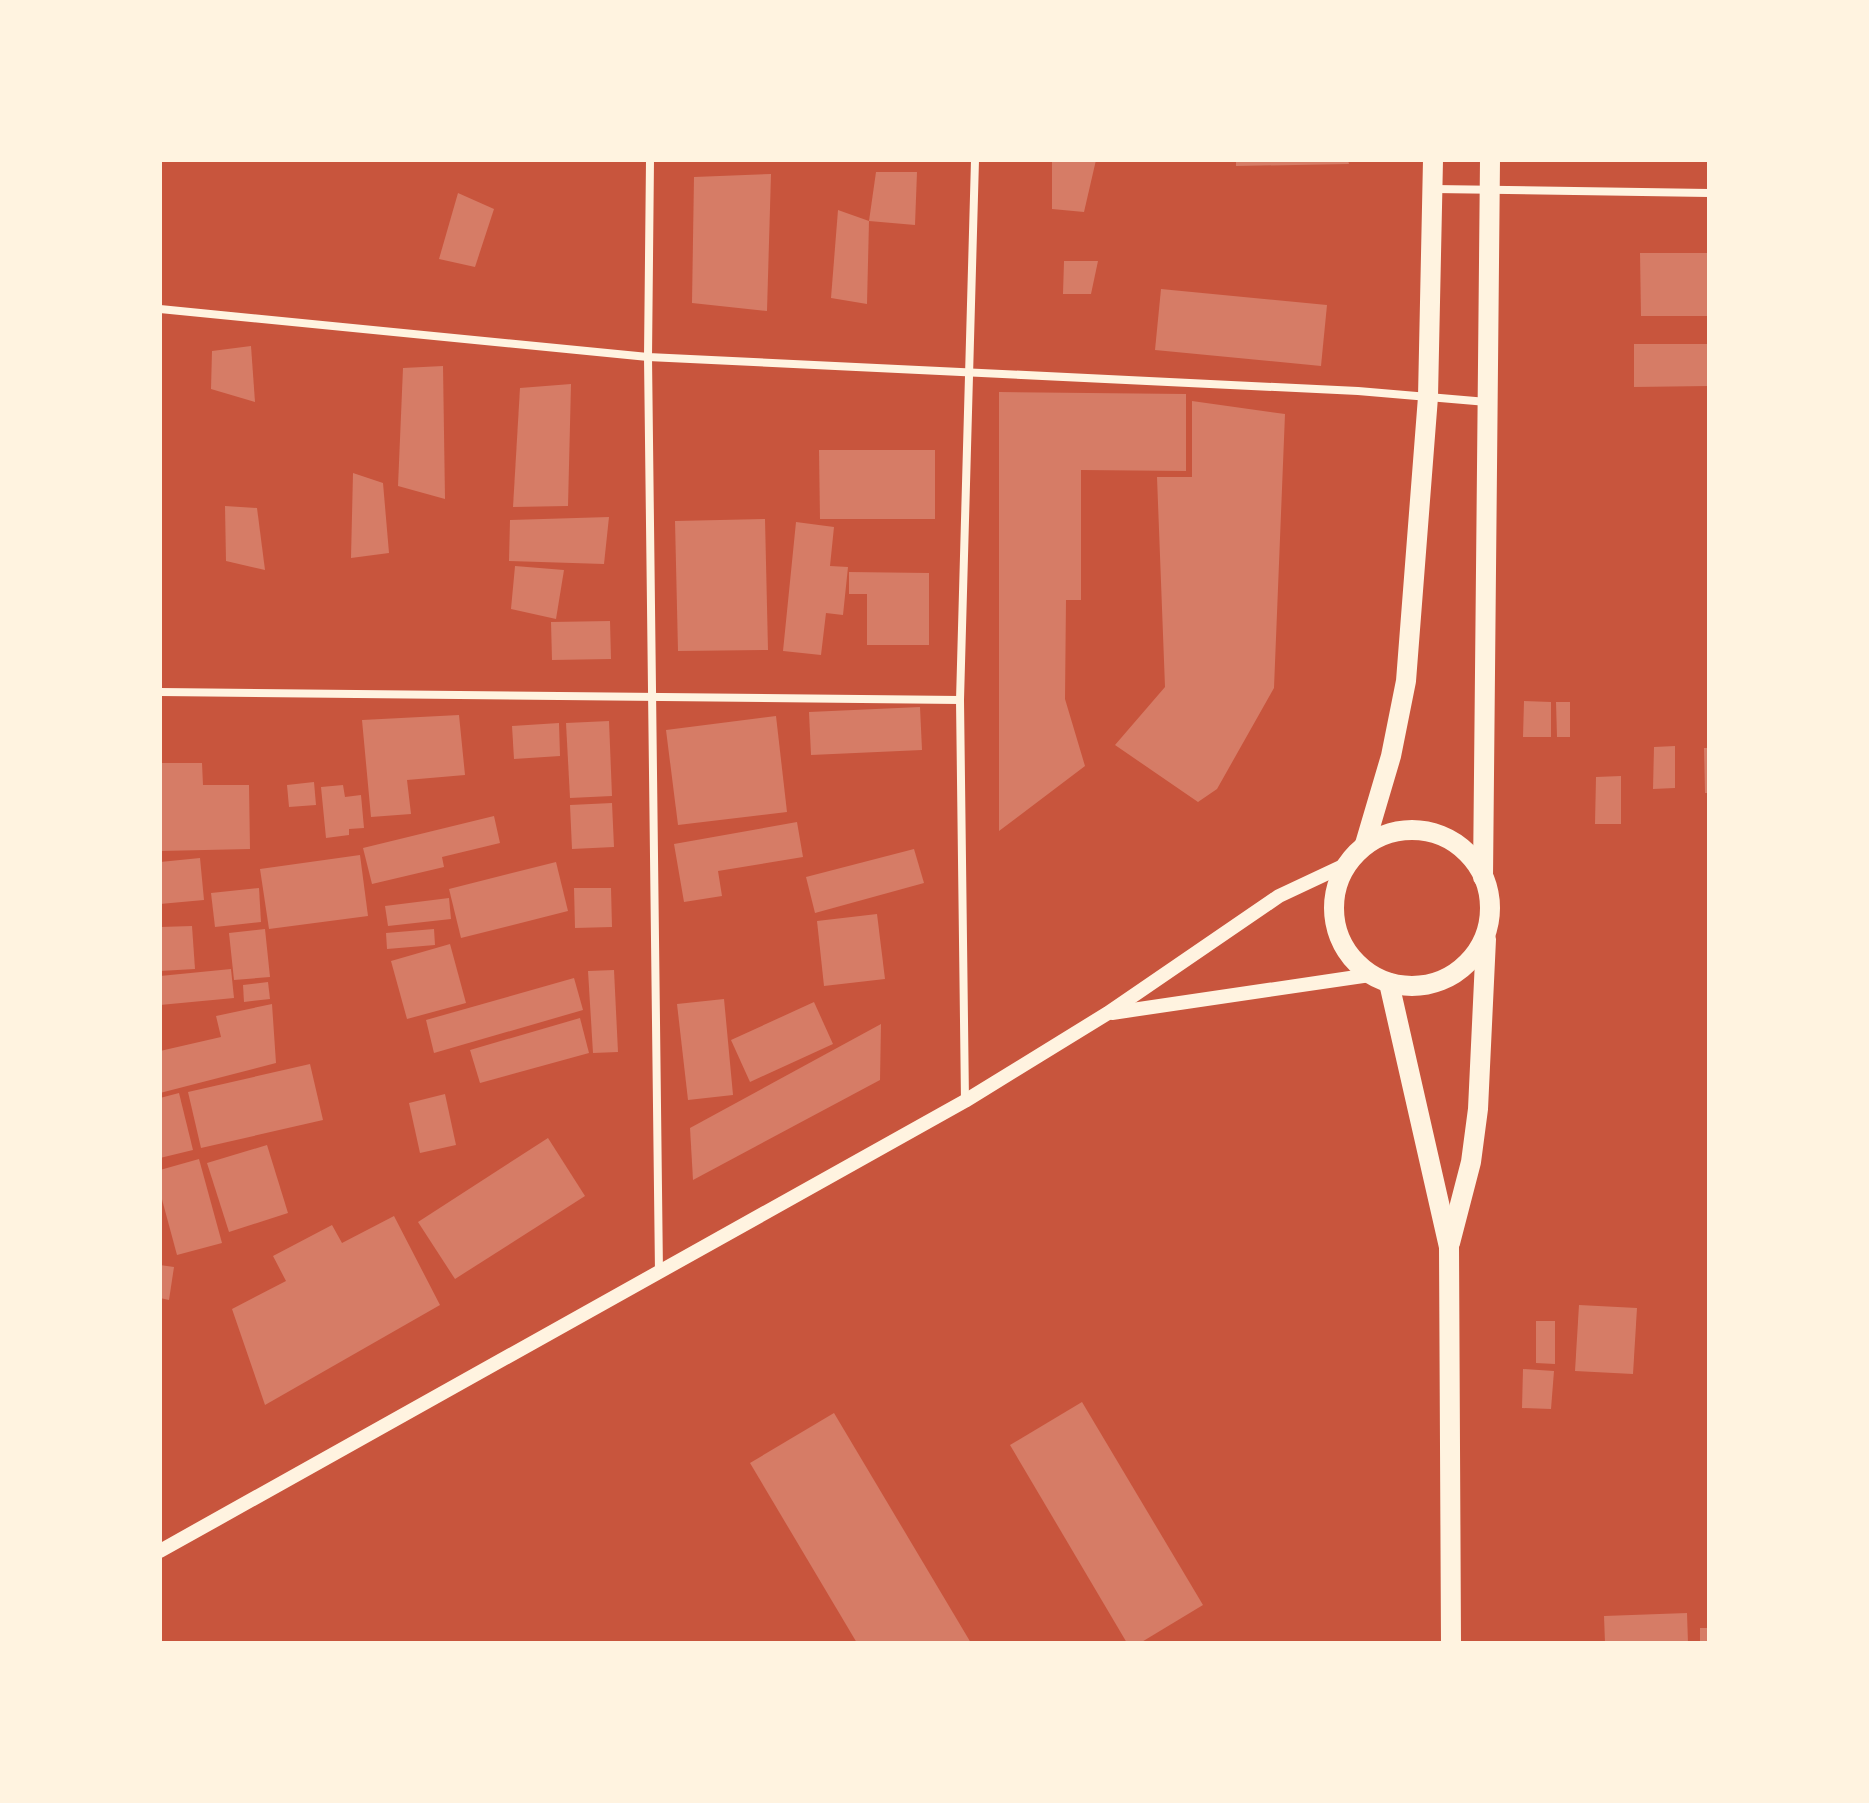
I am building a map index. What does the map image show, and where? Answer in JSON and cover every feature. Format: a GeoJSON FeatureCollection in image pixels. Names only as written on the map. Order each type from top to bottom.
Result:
{"type":"FeatureCollection","features":[{"type":"Feature","properties":{"kind":"main road"},"geometry":{"type":"LineString","coordinates":[[1365,844],[1391,756],[1406,681],[1428,397],[1433,160]]}},
{"type":"Feature","properties":{"kind":"main road"},"geometry":{"type":"LineString","coordinates":[[1449,1247],[1471,1162],[1478,1109],[1490,906],[1483,877],[1490,160]]}},
{"type":"Feature","properties":{"kind":"main road"},"geometry":{"type":"LineString","coordinates":[[1483,877],[1471,856],[1453,841],[1432,832],[1409,829],[1386,833],[1365,844],[1345,865],[1335,888],[1333,913],[1339,938],[1352,959],[1380,979],[1418,986],[1446,979],[1469,961],[1486,936]]}},
{"type":"Feature","properties":{"kind":"main road"},"geometry":{"type":"LineString","coordinates":[[1380,979],[1449,1247],[1451,1643]]}},
{"type":"Feature","properties":{"kind":"street"},"geometry":{"type":"LineString","coordinates":[[650,160],[648,357],[659,1273]]}},
{"type":"Feature","properties":{"kind":"street"},"geometry":{"type":"LineString","coordinates":[[965,1101],[960,700],[975,160]]}},
{"type":"Feature","properties":{"kind":"street"},"geometry":{"type":"LineString","coordinates":[[1433,189],[1709,193]]}},
{"type":"Feature","properties":{"kind":"street"},"geometry":{"type":"LineString","coordinates":[[160,309],[648,357],[1487,402]]}},
{"type":"Feature","properties":{"kind":"street"},"geometry":{"type":"LineString","coordinates":[[160,692],[960,700]]}},
{"type":"Feature","properties":{"kind":"street"},"geometry":{"type":"LineString","coordinates":[[160,1551],[965,1101],[1108,1013],[1279,896],[1345,865]]}},
{"type":"Feature","properties":{"kind":"street"},"geometry":{"type":"LineString","coordinates":[[1108,1013],[1380,979]]}},
{"type":"Feature","properties":{"kind":"building"},"geometry":{"type":"Polygon","coordinates":[[[1052,160],[1096,160],[1084,212],[1052,209],[1052,160]]]}},
{"type":"Feature","properties":{"kind":"building"},"geometry":{"type":"Polygon","coordinates":[[[1236,160],[1348,160],[1349,164],[1236,166],[1236,160]]]}},
{"type":"Feature","properties":{"kind":"building"},"geometry":{"type":"Polygon","coordinates":[[[876,172],[917,172],[915,225],[869,221],[876,172]]]}},
{"type":"Feature","properties":{"kind":"building"},"geometry":{"type":"Polygon","coordinates":[[[771,174],[767,311],[692,303],[694,177],[771,174]]]}},
{"type":"Feature","properties":{"kind":"building"},"geometry":{"type":"Polygon","coordinates":[[[458,193],[494,209],[475,267],[439,259],[458,193]]]}},
{"type":"Feature","properties":{"kind":"building"},"geometry":{"type":"Polygon","coordinates":[[[838,210],[869,221],[867,304],[831,298],[838,210]]]}},
{"type":"Feature","properties":{"kind":"building"},"geometry":{"type":"Polygon","coordinates":[[[1640,253],[1709,253],[1709,316],[1641,316],[1640,253]]]}},
{"type":"Feature","properties":{"kind":"building"},"geometry":{"type":"Polygon","coordinates":[[[1064,261],[1098,261],[1091,294],[1063,294],[1064,261]]]}},
{"type":"Feature","properties":{"kind":"building"},"geometry":{"type":"Polygon","coordinates":[[[1161,289],[1327,305],[1321,366],[1155,350],[1161,289]]]}},
{"type":"Feature","properties":{"kind":"building"},"geometry":{"type":"Polygon","coordinates":[[[1634,344],[1709,344],[1709,386],[1634,387],[1634,344]]]}},
{"type":"Feature","properties":{"kind":"building"},"geometry":{"type":"Polygon","coordinates":[[[251,346],[255,402],[211,389],[212,351],[251,346]]]}},
{"type":"Feature","properties":{"kind":"building"},"geometry":{"type":"Polygon","coordinates":[[[443,366],[445,499],[398,486],[403,368],[443,366]]]}},
{"type":"Feature","properties":{"kind":"building"},"geometry":{"type":"Polygon","coordinates":[[[571,384],[568,506],[513,507],[520,388],[571,384]]]}},
{"type":"Feature","properties":{"kind":"building"},"geometry":{"type":"Polygon","coordinates":[[[999,392],[1186,394],[1186,471],[1081,470],[1081,600],[1066,600],[1065,699],[1085,766],[999,831],[999,392]]]}},
{"type":"Feature","properties":{"kind":"building"},"geometry":{"type":"Polygon","coordinates":[[[1192,401],[1285,414],[1274,688],[1217,789],[1198,802],[1115,745],[1165,687],[1157,477],[1192,477],[1192,401]]]}},
{"type":"Feature","properties":{"kind":"building"},"geometry":{"type":"Polygon","coordinates":[[[819,450],[935,450],[935,519],[820,519],[819,450]]]}},
{"type":"Feature","properties":{"kind":"building"},"geometry":{"type":"Polygon","coordinates":[[[353,473],[383,483],[389,553],[351,558],[353,473]]]}},
{"type":"Feature","properties":{"kind":"building"},"geometry":{"type":"Polygon","coordinates":[[[225,506],[257,508],[265,570],[226,561],[225,506]]]}},
{"type":"Feature","properties":{"kind":"building"},"geometry":{"type":"Polygon","coordinates":[[[609,517],[604,564],[509,561],[510,520],[609,517]]]}},
{"type":"Feature","properties":{"kind":"building"},"geometry":{"type":"Polygon","coordinates":[[[765,519],[768,650],[678,651],[675,521],[765,519]]]}},
{"type":"Feature","properties":{"kind":"building"},"geometry":{"type":"Polygon","coordinates":[[[796,522],[834,527],[830,566],[848,567],[843,615],[826,613],[821,655],[783,651],[796,522]]]}},
{"type":"Feature","properties":{"kind":"building"},"geometry":{"type":"Polygon","coordinates":[[[515,566],[564,570],[556,619],[511,609],[515,566]]]}},
{"type":"Feature","properties":{"kind":"building"},"geometry":{"type":"Polygon","coordinates":[[[849,572],[929,573],[929,645],[867,645],[867,594],[849,594],[849,572]]]}},
{"type":"Feature","properties":{"kind":"building"},"geometry":{"type":"Polygon","coordinates":[[[610,621],[611,659],[552,660],[551,622],[610,621]]]}},
{"type":"Feature","properties":{"kind":"building"},"geometry":{"type":"Polygon","coordinates":[[[1524,701],[1551,702],[1551,737],[1523,737],[1524,701]]]}},
{"type":"Feature","properties":{"kind":"building"},"geometry":{"type":"Polygon","coordinates":[[[1556,702],[1570,702],[1570,737],[1557,737],[1556,702]]]}},
{"type":"Feature","properties":{"kind":"building"},"geometry":{"type":"Polygon","coordinates":[[[920,707],[922,750],[811,755],[809,712],[920,707]]]}},
{"type":"Feature","properties":{"kind":"building"},"geometry":{"type":"Polygon","coordinates":[[[459,715],[465,775],[407,780],[411,814],[371,817],[362,720],[459,715]]]}},
{"type":"Feature","properties":{"kind":"building"},"geometry":{"type":"Polygon","coordinates":[[[776,716],[787,812],[678,825],[666,730],[776,716]]]}},
{"type":"Feature","properties":{"kind":"building"},"geometry":{"type":"Polygon","coordinates":[[[609,721],[612,796],[570,798],[566,723],[609,721]]]}},
{"type":"Feature","properties":{"kind":"building"},"geometry":{"type":"Polygon","coordinates":[[[559,723],[560,756],[514,759],[512,726],[559,723]]]}},
{"type":"Feature","properties":{"kind":"building"},"geometry":{"type":"Polygon","coordinates":[[[1675,746],[1675,788],[1653,789],[1654,747],[1675,746]]]}},
{"type":"Feature","properties":{"kind":"building"},"geometry":{"type":"Polygon","coordinates":[[[1704,748],[1709,748],[1709,793],[1705,793],[1704,748]]]}},
{"type":"Feature","properties":{"kind":"building"},"geometry":{"type":"Polygon","coordinates":[[[160,763],[202,763],[203,785],[249,785],[250,849],[160,851],[160,763]]]}},
{"type":"Feature","properties":{"kind":"building"},"geometry":{"type":"Polygon","coordinates":[[[1621,776],[1621,824],[1595,824],[1596,777],[1621,776]]]}},
{"type":"Feature","properties":{"kind":"building"},"geometry":{"type":"Polygon","coordinates":[[[314,782],[316,805],[289,807],[287,785],[314,782]]]}},
{"type":"Feature","properties":{"kind":"building"},"geometry":{"type":"Polygon","coordinates":[[[343,785],[345,797],[361,795],[364,828],[349,829],[349,835],[326,838],[321,787],[343,785]]]}},
{"type":"Feature","properties":{"kind":"building"},"geometry":{"type":"Polygon","coordinates":[[[612,803],[614,847],[572,849],[570,805],[612,803]]]}},
{"type":"Feature","properties":{"kind":"building"},"geometry":{"type":"Polygon","coordinates":[[[494,816],[500,843],[442,857],[444,867],[372,884],[363,848],[494,816]]]}},
{"type":"Feature","properties":{"kind":"building"},"geometry":{"type":"Polygon","coordinates":[[[797,822],[803,857],[718,871],[722,896],[684,902],[674,844],[797,822]]]}},
{"type":"Feature","properties":{"kind":"building"},"geometry":{"type":"Polygon","coordinates":[[[914,849],[924,883],[815,913],[806,877],[914,849]]]}},
{"type":"Feature","properties":{"kind":"building"},"geometry":{"type":"Polygon","coordinates":[[[360,855],[368,916],[269,929],[260,869],[360,855]]]}},
{"type":"Feature","properties":{"kind":"building"},"geometry":{"type":"Polygon","coordinates":[[[200,858],[204,900],[160,904],[160,862],[200,858]]]}},
{"type":"Feature","properties":{"kind":"building"},"geometry":{"type":"Polygon","coordinates":[[[556,862],[568,911],[461,938],[449,889],[556,862]]]}},
{"type":"Feature","properties":{"kind":"building"},"geometry":{"type":"Polygon","coordinates":[[[259,888],[261,922],[215,927],[211,893],[259,888]]]}},
{"type":"Feature","properties":{"kind":"building"},"geometry":{"type":"Polygon","coordinates":[[[574,888],[611,888],[612,927],[575,928],[574,888]]]}},
{"type":"Feature","properties":{"kind":"building"},"geometry":{"type":"Polygon","coordinates":[[[449,898],[451,919],[388,926],[385,906],[449,898]]]}},
{"type":"Feature","properties":{"kind":"building"},"geometry":{"type":"Polygon","coordinates":[[[877,914],[885,979],[824,986],[817,921],[877,914]]]}},
{"type":"Feature","properties":{"kind":"building"},"geometry":{"type":"Polygon","coordinates":[[[192,926],[195,969],[160,971],[160,927],[192,926]]]}},
{"type":"Feature","properties":{"kind":"building"},"geometry":{"type":"Polygon","coordinates":[[[265,929],[270,977],[234,980],[229,933],[265,929]]]}},
{"type":"Feature","properties":{"kind":"building"},"geometry":{"type":"Polygon","coordinates":[[[434,929],[435,945],[387,949],[386,933],[434,929]]]}},
{"type":"Feature","properties":{"kind":"building"},"geometry":{"type":"Polygon","coordinates":[[[450,944],[466,1003],[407,1019],[391,961],[450,944]]]}},
{"type":"Feature","properties":{"kind":"building"},"geometry":{"type":"Polygon","coordinates":[[[231,969],[234,998],[160,1005],[160,976],[231,969]]]}},
{"type":"Feature","properties":{"kind":"building"},"geometry":{"type":"Polygon","coordinates":[[[614,970],[618,1052],[593,1053],[588,971],[614,970]]]}},
{"type":"Feature","properties":{"kind":"building"},"geometry":{"type":"Polygon","coordinates":[[[574,978],[583,1010],[434,1053],[426,1020],[574,978]]]}},
{"type":"Feature","properties":{"kind":"building"},"geometry":{"type":"Polygon","coordinates":[[[268,982],[270,999],[244,1002],[243,985],[268,982]]]}},
{"type":"Feature","properties":{"kind":"building"},"geometry":{"type":"Polygon","coordinates":[[[724,999],[733,1095],[688,1100],[677,1004],[724,999]]]}},
{"type":"Feature","properties":{"kind":"building"},"geometry":{"type":"Polygon","coordinates":[[[814,1002],[833,1044],[750,1082],[731,1040],[814,1002]]]}},
{"type":"Feature","properties":{"kind":"building"},"geometry":{"type":"Polygon","coordinates":[[[272,1004],[276,1063],[160,1093],[160,1051],[221,1037],[216,1016],[272,1004]]]}},
{"type":"Feature","properties":{"kind":"building"},"geometry":{"type":"Polygon","coordinates":[[[580,1018],[589,1053],[480,1083],[470,1050],[580,1018]]]}},
{"type":"Feature","properties":{"kind":"building"},"geometry":{"type":"Polygon","coordinates":[[[881,1024],[880,1080],[693,1180],[690,1128],[881,1024]]]}},
{"type":"Feature","properties":{"kind":"building"},"geometry":{"type":"Polygon","coordinates":[[[310,1064],[323,1120],[201,1148],[188,1092],[310,1064]]]}},
{"type":"Feature","properties":{"kind":"building"},"geometry":{"type":"Polygon","coordinates":[[[179,1093],[193,1150],[160,1158],[160,1098],[179,1093]]]}},
{"type":"Feature","properties":{"kind":"building"},"geometry":{"type":"Polygon","coordinates":[[[445,1094],[456,1145],[420,1153],[409,1103],[445,1094]]]}},
{"type":"Feature","properties":{"kind":"building"},"geometry":{"type":"Polygon","coordinates":[[[548,1138],[585,1196],[455,1279],[418,1222],[548,1138]]]}},
{"type":"Feature","properties":{"kind":"building"},"geometry":{"type":"Polygon","coordinates":[[[267,1145],[288,1213],[229,1232],[207,1163],[267,1145]]]}},
{"type":"Feature","properties":{"kind":"building"},"geometry":{"type":"Polygon","coordinates":[[[199,1159],[222,1243],[177,1255],[160,1192],[160,1170],[199,1159]]]}},
{"type":"Feature","properties":{"kind":"building"},"geometry":{"type":"Polygon","coordinates":[[[394,1216],[440,1305],[265,1405],[232,1309],[286,1281],[273,1256],[332,1225],[342,1243],[394,1216]]]}},
{"type":"Feature","properties":{"kind":"building"},"geometry":{"type":"Polygon","coordinates":[[[160,1265],[174,1267],[169,1300],[160,1298],[160,1265]]]}},
{"type":"Feature","properties":{"kind":"building"},"geometry":{"type":"Polygon","coordinates":[[[1579,1305],[1637,1308],[1633,1374],[1575,1371],[1579,1305]]]}},
{"type":"Feature","properties":{"kind":"building"},"geometry":{"type":"Polygon","coordinates":[[[1536,1321],[1555,1321],[1555,1364],[1536,1363],[1536,1321]]]}},
{"type":"Feature","properties":{"kind":"building"},"geometry":{"type":"Polygon","coordinates":[[[1523,1369],[1554,1371],[1551,1409],[1522,1408],[1523,1369]]]}},
{"type":"Feature","properties":{"kind":"building"},"geometry":{"type":"Polygon","coordinates":[[[1082,1402],[1203,1605],[1140,1643],[1127,1643],[1010,1445],[1082,1402]]]}},
{"type":"Feature","properties":{"kind":"building"},"geometry":{"type":"Polygon","coordinates":[[[834,1413],[971,1643],[857,1643],[750,1463],[834,1413]]]}},
{"type":"Feature","properties":{"kind":"building"},"geometry":{"type":"Polygon","coordinates":[[[1687,1613],[1688,1643],[1605,1643],[1604,1616],[1687,1613]]]}},
{"type":"Feature","properties":{"kind":"building"},"geometry":{"type":"Polygon","coordinates":[[[1700,1628],[1709,1628],[1709,1643],[1700,1643],[1700,1628]]]}}]}
